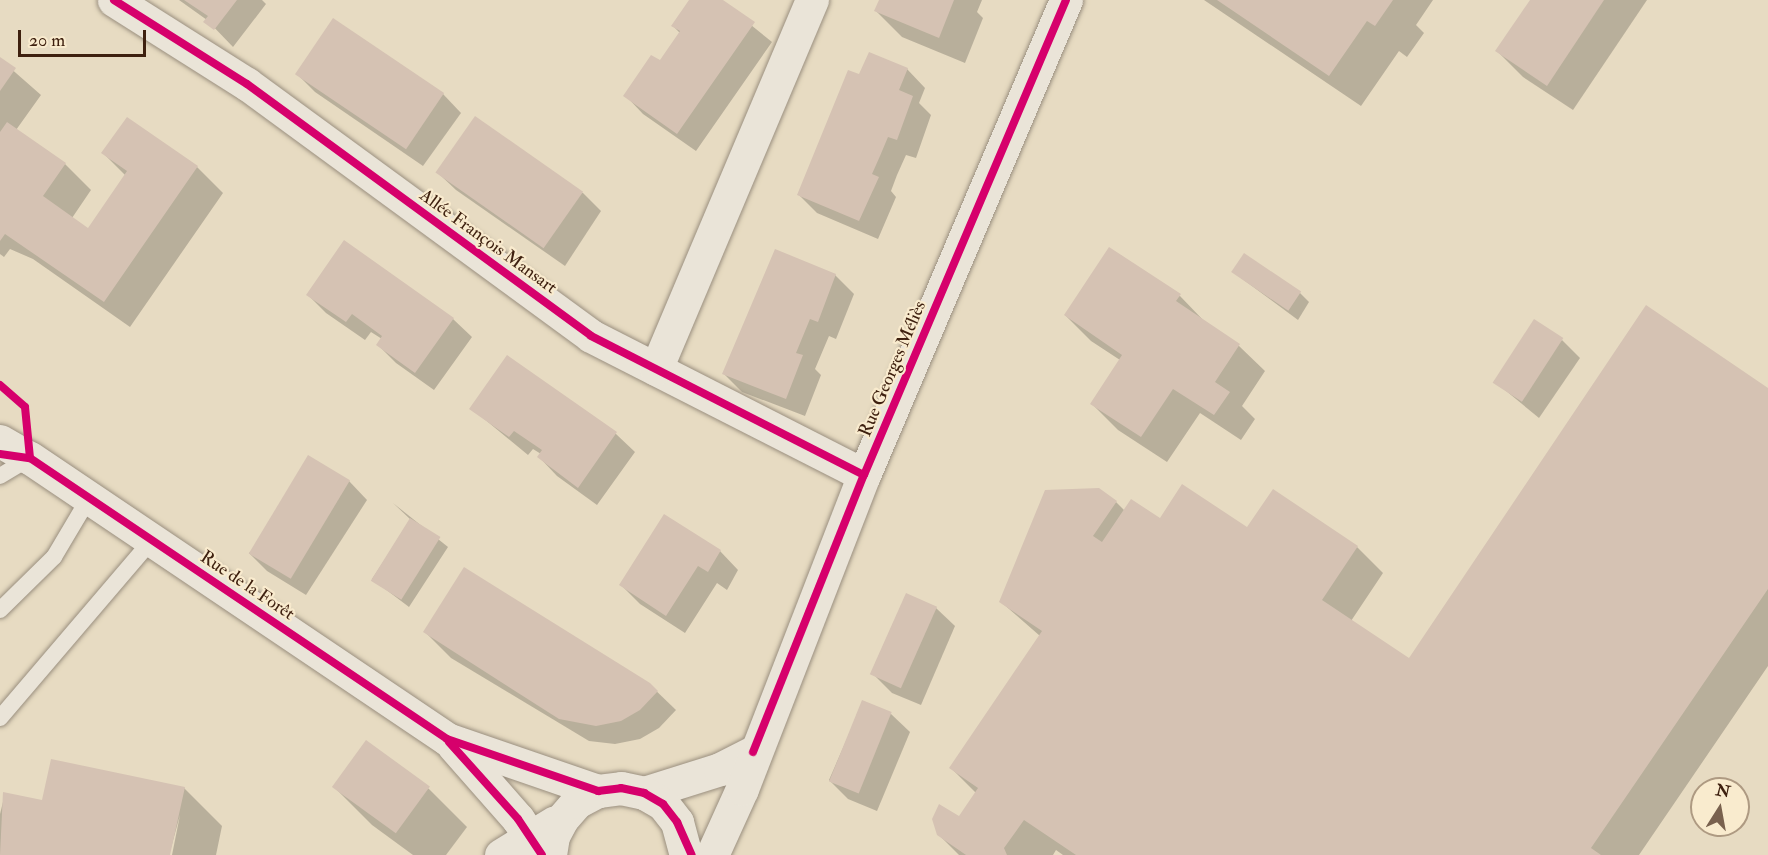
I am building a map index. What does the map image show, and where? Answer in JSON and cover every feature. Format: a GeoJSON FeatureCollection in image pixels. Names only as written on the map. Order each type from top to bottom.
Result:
{"type":"FeatureCollection","features":[{"type":"Feature","properties":{"kind":"street","name":"Allée François Mansart"},"geometry":{"type":"LineString","coordinates":[[114,0],[247,84],[591,336],[864,475]]}},
{"type":"Feature","properties":{"kind":"street"},"geometry":{"type":"LineString","coordinates":[[656,369],[812,0]]}},
{"type":"Feature","properties":{"kind":"street","name":"Rue Georges Méliès"},"geometry":{"type":"LineString","coordinates":[[694,852],[742,789],[753,752],[864,475],[1066,0]]}},
{"type":"Feature","properties":{"kind":"street","name":"Rue de la Forêt"},"geometry":{"type":"LineString","coordinates":[[0,430],[30,458]]}},
{"type":"Feature","properties":{"kind":"street","name":"Rue de la Forêt"},"geometry":{"type":"LineString","coordinates":[[0,441],[30,458],[447,740]]}},
{"type":"Feature","properties":{"kind":"street"},"geometry":{"type":"LineString","coordinates":[[447,740],[598,791]]}},
{"type":"Feature","properties":{"kind":"street"},"geometry":{"type":"LineString","coordinates":[[447,740],[541,848]]}},
{"type":"Feature","properties":{"kind":"street"},"geometry":{"type":"LineString","coordinates":[[644,793],[720,769],[753,752]]}},
{"type":"Feature","properties":{"kind":"street"},"geometry":{"type":"LineString","coordinates":[[501,855],[541,848],[577,802],[598,791],[621,788],[644,793],[663,804],[677,822],[694,852]]}},
{"type":"Feature","properties":{"kind":"lane"},"geometry":{"type":"LineString","coordinates":[[0,476],[30,458]]}},
{"type":"Feature","properties":{"kind":"lane"},"geometry":{"type":"LineString","coordinates":[[0,610],[54,557],[89,498]]}},
{"type":"Feature","properties":{"kind":"lane"},"geometry":{"type":"LineString","coordinates":[[0,718],[152,540]]}},
{"type":"Feature","properties":{"kind":"building"},"geometry":{"type":"Polygon","coordinates":[[[184,0],[237,0],[214,30],[203,22],[208,16],[184,0]]]}},
{"type":"Feature","properties":{"kind":"building"},"geometry":{"type":"Polygon","coordinates":[[[689,0],[723,0],[755,22],[677,134],[623,96],[651,55],[660,60],[680,31],[671,26],[689,0]]]}},
{"type":"Feature","properties":{"kind":"building"},"geometry":{"type":"Polygon","coordinates":[[[879,0],[954,0],[939,38],[874,11],[879,0]]]}},
{"type":"Feature","properties":{"kind":"building"},"geometry":{"type":"Polygon","coordinates":[[[1217,0],[1393,0],[1375,26],[1367,21],[1329,76],[1217,0]]]}},
{"type":"Feature","properties":{"kind":"building"},"geometry":{"type":"Polygon","coordinates":[[[1530,0],[1604,0],[1547,86],[1495,51],[1530,0]]]}},
{"type":"Feature","properties":{"kind":"building"},"geometry":{"type":"Polygon","coordinates":[[[333,18],[444,93],[406,149],[295,74],[333,18]]]}},
{"type":"Feature","properties":{"kind":"building"},"geometry":{"type":"Polygon","coordinates":[[[869,52],[908,68],[899,90],[913,96],[897,140],[888,137],[872,174],[879,177],[859,221],[797,195],[848,70],[859,74],[869,52]]]}},
{"type":"Feature","properties":{"kind":"building"},"geometry":{"type":"Polygon","coordinates":[[[0,57],[16,68],[0,91],[0,57]]]}},
{"type":"Feature","properties":{"kind":"building"},"geometry":{"type":"Polygon","coordinates":[[[475,116],[583,192],[544,248],[435,173],[475,116]]]}},
{"type":"Feature","properties":{"kind":"building"},"geometry":{"type":"Polygon","coordinates":[[[127,117],[198,166],[104,302],[5,234],[0,241],[0,132],[7,122],[66,163],[43,196],[88,228],[127,171],[101,153],[127,117]]]}},
{"type":"Feature","properties":{"kind":"building"},"geometry":{"type":"Polygon","coordinates":[[[344,240],[454,318],[415,373],[376,345],[382,336],[352,314],[346,322],[306,295],[344,240]]]}},
{"type":"Feature","properties":{"kind":"building"},"geometry":{"type":"Polygon","coordinates":[[[1109,247],[1181,294],[1176,301],[1240,344],[1215,382],[1230,392],[1214,415],[1173,389],[1141,437],[1090,404],[1122,355],[1064,315],[1109,247]]]}},
{"type":"Feature","properties":{"kind":"building"},"geometry":{"type":"Polygon","coordinates":[[[775,249],[836,274],[818,322],[810,319],[796,353],[803,355],[786,399],[722,374],[775,249]]]}},
{"type":"Feature","properties":{"kind":"building"},"geometry":{"type":"Polygon","coordinates":[[[1244,253],[1301,292],[1288,311],[1231,272],[1244,253]]]}},
{"type":"Feature","properties":{"kind":"building"},"geometry":{"type":"Polygon","coordinates":[[[1646,305],[1768,388],[1768,589],[1591,848],[1601,855],[1076,855],[1024,820],[1004,848],[1007,855],[966,855],[937,835],[932,819],[939,804],[959,816],[978,788],[949,768],[1042,631],[999,602],[1045,490],[1099,488],[1117,501],[1093,536],[1102,542],[1131,499],[1160,518],[1182,484],[1247,527],[1273,489],[1358,546],[1322,600],[1409,658],[1646,305]]]}},
{"type":"Feature","properties":{"kind":"building"},"geometry":{"type":"Polygon","coordinates":[[[1534,319],[1563,338],[1522,402],[1493,383],[1534,319]]]}},
{"type":"Feature","properties":{"kind":"building"},"geometry":{"type":"Polygon","coordinates":[[[507,355],[617,432],[578,488],[537,457],[542,450],[514,431],[509,437],[469,409],[507,355]]]}},
{"type":"Feature","properties":{"kind":"building"},"geometry":{"type":"Polygon","coordinates":[[[308,455],[350,480],[291,579],[249,554],[308,455]]]}},
{"type":"Feature","properties":{"kind":"building"},"geometry":{"type":"Polygon","coordinates":[[[664,514],[721,550],[708,572],[698,566],[666,616],[619,585],[664,514]]]}},
{"type":"Feature","properties":{"kind":"building"},"geometry":{"type":"Polygon","coordinates":[[[410,518],[441,537],[401,600],[371,581],[410,518]]]}},
{"type":"Feature","properties":{"kind":"building"},"geometry":{"type":"Polygon","coordinates":[[[464,567],[650,683],[658,691],[640,710],[621,721],[596,726],[559,719],[423,632],[464,567]]]}},
{"type":"Feature","properties":{"kind":"building"},"geometry":{"type":"Polygon","coordinates":[[[906,593],[937,607],[901,688],[870,674],[906,593]]]}},
{"type":"Feature","properties":{"kind":"building"},"geometry":{"type":"Polygon","coordinates":[[[862,700],[892,712],[859,794],[829,782],[862,700]]]}},
{"type":"Feature","properties":{"kind":"building"},"geometry":{"type":"Polygon","coordinates":[[[366,740],[430,786],[396,833],[332,787],[366,740]]]}},
{"type":"Feature","properties":{"kind":"building"},"geometry":{"type":"Polygon","coordinates":[[[51,759],[185,787],[170,855],[0,855],[3,792],[42,800],[51,759]]]}},
{"type":"Feature","properties":{"kind":"cycle path"},"geometry":{"type":"LineString","coordinates":[[114,0],[247,84],[591,336],[864,475]]}},
{"type":"Feature","properties":{"kind":"cycle path"},"geometry":{"type":"LineString","coordinates":[[753,752],[864,475],[1066,0]]}},
{"type":"Feature","properties":{"kind":"cycle path"},"geometry":{"type":"LineString","coordinates":[[0,385],[25,407],[30,458]]}},
{"type":"Feature","properties":{"kind":"cycle path"},"geometry":{"type":"LineString","coordinates":[[0,454],[30,458],[447,739],[598,791],[621,788],[644,793],[663,804],[677,822],[692,855]]}},
{"type":"Feature","properties":{"kind":"cycle path"},"geometry":{"type":"LineString","coordinates":[[449,742],[518,819],[542,855]]}}]}
